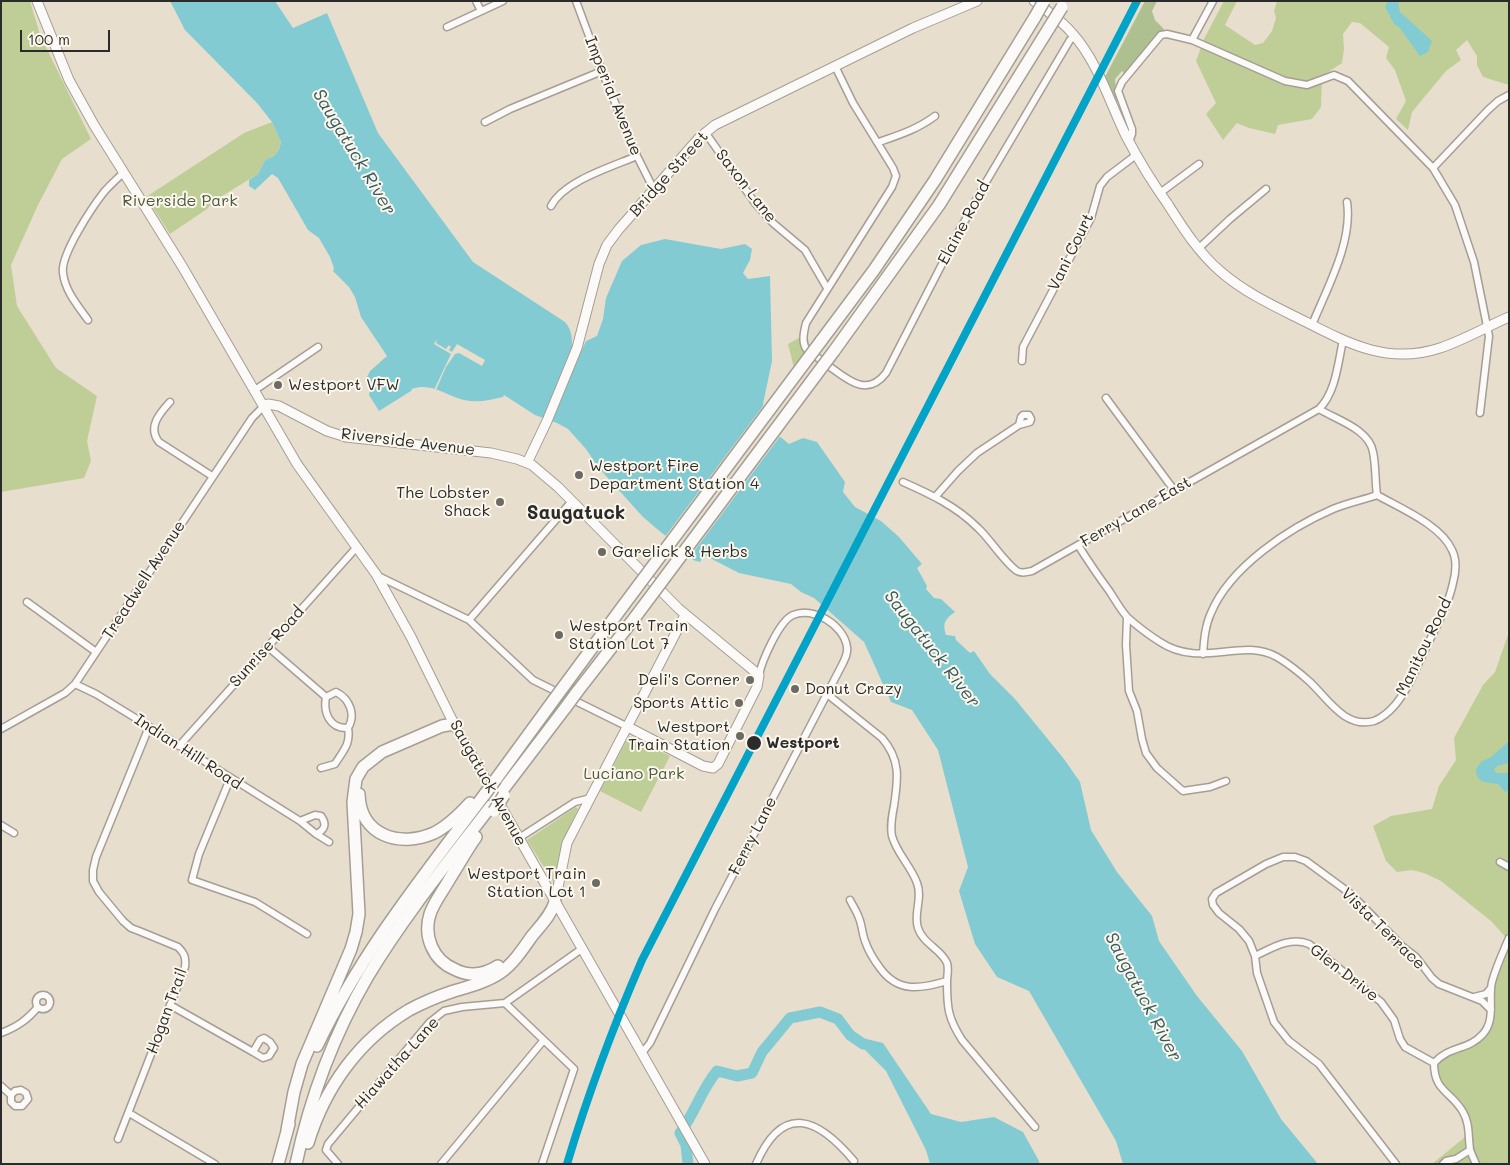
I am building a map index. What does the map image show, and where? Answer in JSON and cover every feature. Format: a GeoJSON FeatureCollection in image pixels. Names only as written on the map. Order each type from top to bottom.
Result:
{"type":"FeatureCollection","features":[{"type":"Feature","properties":{"kind":"highway"},"geometry":{"type":"LineString","coordinates":[[278,1164],[300,1088],[316,1048],[357,971],[392,918],[483,792],[514,755],[878,264],[935,180],[1044,1]]}},
{"type":"Feature","properties":{"kind":"highway"},"geometry":{"type":"LineString","coordinates":[[296,1164],[322,1072],[358,994],[380,957],[404,921],[492,808],[526,759],[636,616],[834,351],[939,205],[1063,4]]}},
{"type":"Feature","properties":{"kind":"highway"},"geometry":{"type":"LineString","coordinates":[[454,724],[445,731],[384,758],[372,766],[360,788],[363,814],[373,828],[384,835],[399,839],[418,838],[433,833],[451,822],[483,792]]}},
{"type":"Feature","properties":{"kind":"highway"},"geometry":{"type":"LineString","coordinates":[[287,1130],[294,1092],[302,1064],[351,949],[356,932],[359,905],[353,802],[356,779],[363,766],[382,752],[442,726],[454,724]]}},
{"type":"Feature","properties":{"kind":"highway"},"geometry":{"type":"LineString","coordinates":[[492,808],[431,912],[428,933],[430,944],[435,953],[447,965],[457,971],[473,974],[488,972],[502,964],[549,904],[555,902]]}},
{"type":"Feature","properties":{"kind":"highway"},"geometry":{"type":"LineString","coordinates":[[303,1164],[313,1126],[325,1100],[344,1068],[361,1048],[386,1025],[410,1010],[435,998],[482,982],[501,972],[511,964],[523,949],[552,910],[555,902]]}},
{"type":"Feature","properties":{"kind":"main road"},"geometry":{"type":"LineString","coordinates":[[37,1],[70,80],[94,125],[182,266],[264,406]]}},
{"type":"Feature","properties":{"kind":"main road","name":"Bridge Street"},"geometry":{"type":"LineString","coordinates":[[528,463],[577,348],[607,245],[619,228],[705,132],[715,125],[913,28],[977,1]]}},
{"type":"Feature","properties":{"kind":"main road"},"geometry":{"type":"LineString","coordinates":[[1034,1],[1062,23],[1074,36],[1101,80],[1136,155],[1198,249],[1221,272],[1242,287],[1343,340],[1385,354],[1400,355],[1431,351],[1452,344],[1509,317]]}},
{"type":"Feature","properties":{"kind":"main road","name":"Riverside Avenue"},"geometry":{"type":"LineString","coordinates":[[264,406],[268,404],[279,406],[327,431],[346,437],[491,452],[528,463],[546,476],[572,501],[685,615],[759,676]]}},
{"type":"Feature","properties":{"kind":"main road","name":"Saugatuck Avenue"},"geometry":{"type":"LineString","coordinates":[[264,406],[297,464],[376,574],[411,637],[454,724],[705,1164]]}},
{"type":"Feature","properties":{"kind":"main road"},"geometry":{"type":"LineString","coordinates":[[555,902],[567,843],[685,615]]}},
{"type":"Feature","properties":{"kind":"main road"},"geometry":{"type":"LineString","coordinates":[[628,727],[699,764],[713,768],[718,764],[757,687],[759,676]]}},
{"type":"Feature","properties":{"kind":"street"},"geometry":{"type":"LineString","coordinates":[[476,1],[481,11]]}},
{"type":"Feature","properties":{"kind":"street"},"geometry":{"type":"LineString","coordinates":[[447,27],[503,1]]}},
{"type":"Feature","properties":{"kind":"street","name":"Imperial Avenue"},"geometry":{"type":"LineString","coordinates":[[576,1],[602,72],[637,156],[654,190]]}},
{"type":"Feature","properties":{"kind":"street"},"geometry":{"type":"LineString","coordinates":[[1192,40],[1213,1]]}},
{"type":"Feature","properties":{"kind":"street"},"geometry":{"type":"LineString","coordinates":[[1129,142],[1132,129],[1118,91],[1122,82],[1161,35],[1168,34],[1192,40],[1285,82],[1307,85],[1334,75],[1348,81],[1433,168],[1455,205],[1474,262],[1488,327],[1489,336],[1480,413]]}},
{"type":"Feature","properties":{"kind":"street","name":"Elaine Road"},"geometry":{"type":"LineString","coordinates":[[827,288],[806,323],[803,338],[806,349],[846,378],[862,386],[872,386],[881,380],[886,373],[956,235],[1074,36]]}},
{"type":"Feature","properties":{"kind":"street"},"geometry":{"type":"LineString","coordinates":[[827,288],[892,187],[896,176],[879,142],[853,103],[835,66]]}},
{"type":"Feature","properties":{"kind":"street"},"geometry":{"type":"LineString","coordinates":[[485,122],[510,109],[602,72]]}},
{"type":"Feature","properties":{"kind":"street"},"geometry":{"type":"LineString","coordinates":[[1433,168],[1488,110],[1498,101],[1509,95]]}},
{"type":"Feature","properties":{"kind":"street"},"geometry":{"type":"LineString","coordinates":[[879,142],[909,132],[935,116]]}},
{"type":"Feature","properties":{"kind":"street","name":"Saxon Lane"},"geometry":{"type":"LineString","coordinates":[[705,132],[755,203],[773,223],[806,250],[827,288]]}},
{"type":"Feature","properties":{"kind":"street","name":"Vani Court"},"geometry":{"type":"LineString","coordinates":[[1022,361],[1022,347],[1091,218],[1100,186],[1108,177],[1136,155]]}},
{"type":"Feature","properties":{"kind":"street"},"geometry":{"type":"LineString","coordinates":[[551,206],[555,198],[579,181],[637,156]]}},
{"type":"Feature","properties":{"kind":"street"},"geometry":{"type":"LineString","coordinates":[[1160,193],[1199,164]]}},
{"type":"Feature","properties":{"kind":"street"},"geometry":{"type":"LineString","coordinates":[[88,320],[68,288],[62,272],[65,261],[85,218],[105,190],[123,173]]}},
{"type":"Feature","properties":{"kind":"street"},"geometry":{"type":"LineString","coordinates":[[1198,249],[1266,189]]}},
{"type":"Feature","properties":{"kind":"street"},"geometry":{"type":"LineString","coordinates":[[1312,325],[1342,252],[1347,228],[1347,202]]}},
{"type":"Feature","properties":{"kind":"street"},"geometry":{"type":"LineString","coordinates":[[1202,654],[1204,634],[1210,613],[1226,587],[1244,566],[1260,552],[1312,520],[1335,508],[1377,495],[1374,452],[1370,441],[1363,434],[1319,409],[1326,400],[1333,384],[1343,340]]}},
{"type":"Feature","properties":{"kind":"street"},"geometry":{"type":"LineString","coordinates":[[255,390],[318,347]]}},
{"type":"Feature","properties":{"kind":"street"},"geometry":{"type":"LineString","coordinates":[[1106,398],[1174,490]]}},
{"type":"Feature","properties":{"kind":"street"},"geometry":{"type":"LineString","coordinates":[[170,402],[161,411],[154,424],[155,436],[159,442],[212,476]]}},
{"type":"Feature","properties":{"kind":"street","name":"Treadwell Avenue"},"geometry":{"type":"LineString","coordinates":[[1,728],[65,692],[75,684],[212,476],[252,418],[264,406]]}},
{"type":"Feature","properties":{"kind":"street","name":"Ferry Lane East"},"geometry":{"type":"LineString","coordinates":[[902,482],[936,496],[962,514],[978,527],[1008,563],[1024,573],[1032,571],[1078,546],[1319,409]]}},
{"type":"Feature","properties":{"kind":"street"},"geometry":{"type":"LineString","coordinates":[[936,496],[977,453],[1019,425]]}},
{"type":"Feature","properties":{"kind":"street","name":"Manitou Road"},"geometry":{"type":"LineString","coordinates":[[1078,546],[1128,617],[1161,643],[1177,652],[1194,655],[1260,651],[1276,656],[1293,667],[1331,705],[1345,716],[1359,722],[1374,720],[1388,714],[1397,704],[1409,682],[1445,608],[1454,583],[1456,562],[1452,548],[1440,534],[1424,522],[1377,495]]}},
{"type":"Feature","properties":{"kind":"street"},"geometry":{"type":"LineString","coordinates":[[469,620],[572,501]]}},
{"type":"Feature","properties":{"kind":"street","name":"Sunrise Road"},"geometry":{"type":"LineString","coordinates":[[178,746],[356,548]]}},
{"type":"Feature","properties":{"kind":"street"},"geometry":{"type":"LineString","coordinates":[[376,574],[469,620],[534,680],[628,727]]}},
{"type":"Feature","properties":{"kind":"street"},"geometry":{"type":"LineString","coordinates":[[27,602],[96,652]]}},
{"type":"Feature","properties":{"kind":"street","name":"Ferry Lane"},"geometry":{"type":"LineString","coordinates":[[642,1053],[650,1044],[715,909],[844,662],[847,648],[842,635],[829,622],[810,612],[795,614],[786,619],[781,626],[759,676]]}},
{"type":"Feature","properties":{"kind":"street"},"geometry":{"type":"LineString","coordinates":[[1128,617],[1126,645],[1129,691],[1138,711],[1146,753],[1157,768],[1178,789],[1183,791],[1210,787],[1226,781]]}},
{"type":"Feature","properties":{"kind":"street"},"geometry":{"type":"LineString","coordinates":[[267,646],[326,697]]}},
{"type":"Feature","properties":{"kind":"street","name":"Indian Hill Road"},"geometry":{"type":"LineString","coordinates":[[75,684],[96,694],[149,726],[329,842]]}},
{"type":"Feature","properties":{"kind":"street"},"geometry":{"type":"LineString","coordinates":[[321,768],[335,764],[350,737],[348,728],[351,722],[351,708],[347,701],[336,692],[326,697]]}},
{"type":"Feature","properties":{"kind":"street"},"geometry":{"type":"LineString","coordinates":[[827,694],[882,738],[889,746],[896,760],[897,774],[891,822],[892,834],[896,846],[917,882],[920,895],[917,919],[918,928],[922,937],[944,958],[948,965],[948,1011],[952,1024],[962,1040],[1035,1127]]}},
{"type":"Feature","properties":{"kind":"street"},"geometry":{"type":"LineString","coordinates":[[326,697],[324,710],[329,719],[336,726],[348,728]]}},
{"type":"Feature","properties":{"kind":"street","name":"Hogan Trail"},"geometry":{"type":"LineString","coordinates":[[118,1139],[185,967],[186,960],[184,953],[178,947],[131,928],[99,892],[94,881],[93,870],[96,857],[149,726]]}},
{"type":"Feature","properties":{"kind":"street"},"geometry":{"type":"LineString","coordinates":[[230,779],[199,854],[192,880],[255,902],[307,934]]}},
{"type":"Feature","properties":{"kind":"street"},"geometry":{"type":"LineString","coordinates":[[519,838],[575,802],[591,798]]}},
{"type":"Feature","properties":{"kind":"street"},"geometry":{"type":"LineString","coordinates":[[300,822],[315,815],[321,816],[325,821],[325,828],[322,832],[316,834]]}},
{"type":"Feature","properties":{"kind":"street"},"geometry":{"type":"LineString","coordinates":[[1,825],[14,833]]}},
{"type":"Feature","properties":{"kind":"street","name":"Vista Terrace"},"geometry":{"type":"LineString","coordinates":[[1255,956],[1249,941],[1239,929],[1212,905],[1212,899],[1216,892],[1266,864],[1283,857],[1295,857],[1306,861],[1351,894],[1402,946],[1416,957],[1439,984],[1482,1001],[1490,1010]]}},
{"type":"Feature","properties":{"kind":"street"},"geometry":{"type":"LineString","coordinates":[[1500,862],[1509,867]]}},
{"type":"Feature","properties":{"kind":"street"},"geometry":{"type":"LineString","coordinates":[[850,900],[859,918],[865,941],[886,977],[895,984],[907,987],[930,986],[947,981]]}},
{"type":"Feature","properties":{"kind":"street"},"geometry":{"type":"LineString","coordinates":[[1476,1164],[1470,1150],[1467,1120],[1459,1107],[1437,1082],[1434,1064],[1448,1051],[1474,1043],[1488,1027],[1491,1018],[1492,982],[1509,938]]}},
{"type":"Feature","properties":{"kind":"street","name":"Glen Drive"},"geometry":{"type":"LineString","coordinates":[[1255,956],[1291,941],[1303,941],[1309,944],[1381,1002],[1394,1020],[1400,1039],[1405,1047],[1434,1064]]}},
{"type":"Feature","properties":{"kind":"street"},"geometry":{"type":"LineString","coordinates":[[542,1164],[574,1069],[543,1041],[505,1002],[583,948]]}},
{"type":"Feature","properties":{"kind":"street"},"geometry":{"type":"LineString","coordinates":[[1255,956],[1257,973],[1274,1022],[1289,1041],[1319,1064],[1326,1072],[1396,1164]]}},
{"type":"Feature","properties":{"kind":"street"},"geometry":{"type":"LineString","coordinates":[[1473,998],[1486,994],[1491,988]]}},
{"type":"Feature","properties":{"kind":"street","name":"Hiawatha Lane"},"geometry":{"type":"LineString","coordinates":[[338,1164],[326,1150],[328,1144],[430,1022],[444,1011],[505,1002]]}},
{"type":"Feature","properties":{"kind":"street"},"geometry":{"type":"LineString","coordinates":[[170,1005],[253,1052]]}},
{"type":"Feature","properties":{"kind":"street"},"geometry":{"type":"LineString","coordinates":[[1,1033],[20,1025],[38,1007]]}},
{"type":"Feature","properties":{"kind":"street"},"geometry":{"type":"LineString","coordinates":[[441,1164],[543,1041]]}},
{"type":"Feature","properties":{"kind":"street"},"geometry":{"type":"LineString","coordinates":[[1,1086],[11,1095]]}},
{"type":"Feature","properties":{"kind":"street"},"geometry":{"type":"LineString","coordinates":[[129,1113],[214,1164]]}},
{"type":"Feature","properties":{"kind":"street"},"geometry":{"type":"LineString","coordinates":[[756,1164],[765,1145],[772,1136],[784,1127],[798,1122],[810,1125],[827,1134],[854,1161]]}},
{"type":"Feature","properties":{"kind":"street"},"geometry":{"type":"LineString","coordinates":[[1443,1164],[1446,1161],[1456,1159],[1470,1150]]}},
{"type":"Feature","properties":{"kind":"green space"},"geometry":{"type":"Polygon","coordinates":[[[1,1],[30,1],[40,35],[91,139],[62,159],[38,205],[11,265],[17,306],[56,368],[97,396],[87,441],[91,461],[84,478],[1,492],[1,1]]]}},
{"type":"Feature","properties":{"kind":"green space"},"geometry":{"type":"Polygon","coordinates":[[[1145,1],[1157,1],[1152,11],[1155,20],[1164,29],[1151,41],[1125,74],[1122,71],[1115,79],[1117,104],[1105,77],[1145,1]]]}},
{"type":"Feature","properties":{"kind":"green space"},"geometry":{"type":"Polygon","coordinates":[[[1224,1],[1237,1],[1225,25],[1255,45],[1263,43],[1272,31],[1276,18],[1274,11],[1277,1],[1509,1],[1509,85],[1483,77],[1477,65],[1477,56],[1467,40],[1456,50],[1461,60],[1446,71],[1412,112],[1408,130],[1396,119],[1406,101],[1395,70],[1386,58],[1389,47],[1360,23],[1352,22],[1343,34],[1344,49],[1342,63],[1322,76],[1321,107],[1312,119],[1278,125],[1275,134],[1237,123],[1223,140],[1206,114],[1216,103],[1196,61],[1204,39],[1224,1]]]}},
{"type":"Feature","properties":{"kind":"green space","name":"Riverside Park"},"geometry":{"type":"Polygon","coordinates":[[[272,122],[281,142],[279,150],[274,156],[265,160],[258,174],[214,201],[207,209],[170,234],[146,197],[244,133],[272,122]]]}},
{"type":"Feature","properties":{"kind":"green space"},"geometry":{"type":"Polygon","coordinates":[[[806,334],[812,353],[794,368],[788,344],[806,334]]]}},
{"type":"Feature","properties":{"kind":"green space"},"geometry":{"type":"Polygon","coordinates":[[[1509,632],[1509,941],[1491,921],[1441,881],[1412,870],[1397,872],[1386,861],[1373,826],[1391,816],[1432,809],[1439,786],[1456,760],[1454,738],[1483,685],[1495,672],[1509,632]]]}},
{"type":"Feature","properties":{"kind":"green space","name":"Luciano Park"},"geometry":{"type":"Polygon","coordinates":[[[629,736],[670,756],[641,812],[600,791],[629,736]]]}},
{"type":"Feature","properties":{"kind":"green space"},"geometry":{"type":"Polygon","coordinates":[[[576,807],[578,809],[563,845],[554,883],[527,840],[576,807]]]}},
{"type":"Feature","properties":{"kind":"green space"},"geometry":{"type":"Polygon","coordinates":[[[1509,943],[1509,1164],[1432,1164],[1465,1137],[1467,1120],[1436,1074],[1437,1064],[1448,1055],[1464,1050],[1483,1039],[1489,1032],[1494,984],[1509,943]]]}},
{"type":"Feature","properties":{"kind":"water","name":"Saugatuck River"},"geometry":{"type":"Polygon","coordinates":[[[170,1],[275,1],[293,28],[327,13],[378,133],[473,262],[565,322],[571,334],[572,347],[582,350],[586,341],[597,336],[603,319],[606,298],[622,261],[641,245],[665,239],[721,249],[745,244],[752,249],[750,260],[743,273],[748,279],[770,276],[772,361],[763,404],[767,426],[789,444],[803,438],[817,442],[845,482],[843,492],[855,507],[881,521],[899,537],[922,564],[917,568],[927,586],[926,589],[934,598],[941,599],[955,612],[945,622],[946,635],[955,636],[956,640],[970,653],[974,651],[990,674],[1015,699],[1064,759],[1080,782],[1091,830],[1117,872],[1152,916],[1159,941],[1197,996],[1242,1051],[1281,1119],[1318,1164],[1123,1164],[1116,1141],[1029,991],[997,977],[975,944],[959,891],[968,867],[938,750],[912,710],[891,702],[864,642],[814,598],[801,592],[791,584],[739,573],[704,555],[700,562],[693,560],[690,555],[642,516],[598,467],[586,449],[568,429],[535,415],[504,395],[503,397],[489,400],[469,401],[432,388],[419,387],[412,389],[379,411],[369,395],[370,389],[367,377],[370,371],[387,356],[361,317],[355,297],[349,287],[333,271],[334,268],[330,257],[319,238],[308,230],[278,178],[272,174],[255,190],[249,186],[249,180],[258,174],[265,160],[274,156],[279,150],[281,142],[272,122],[257,103],[185,30],[170,1]]]}},
{"type":"Feature","properties":{"kind":"water"},"geometry":{"type":"Polygon","coordinates":[[[1388,1],[1398,1],[1400,12],[1432,41],[1428,52],[1420,56],[1399,27],[1394,24],[1385,7],[1388,1]]]}},
{"type":"Feature","properties":{"kind":"water"},"geometry":{"type":"Polygon","coordinates":[[[1509,741],[1509,763],[1497,766],[1494,770],[1497,773],[1509,773],[1509,790],[1505,792],[1498,784],[1480,780],[1476,774],[1476,769],[1481,762],[1491,757],[1509,741]]]}},
{"type":"Feature","properties":{"kind":"water"},"geometry":{"type":"Polygon","coordinates":[[[850,1035],[883,1043],[931,1114],[961,1122],[994,1117],[1023,1132],[1039,1164],[930,1164],[926,1150],[886,1071],[850,1035]]]}},
{"type":"Feature","properties":{"kind":"pier"},"geometry":{"type":"Polygon","coordinates":[[[437,339],[436,343],[446,349],[449,345],[451,347],[449,350],[452,352],[457,344],[485,360],[482,366],[459,353],[455,354],[446,367],[436,390],[434,390],[451,354],[434,344],[437,339]]]}},
{"type":"Feature","properties":{"kind":"pier"},"geometry":{"type":"Polygon","coordinates":[[[766,402],[769,425],[781,435],[689,558],[664,538],[766,402]]]}},
{"type":"Feature","properties":{"kind":"waterway"},"geometry":{"type":"LineString","coordinates":[[688,1164],[686,1145],[680,1133],[711,1078],[717,1071],[737,1076],[752,1073],[762,1052],[790,1018],[820,1012],[838,1019],[850,1035],[863,1044]]}},
{"type":"Feature","properties":{"kind":"transit line"},"geometry":{"type":"LineString","coordinates":[[567,1164],[601,1061],[642,960],[1137,1]]}},
{"type":"Feature","properties":{"kind":"place","name":"Westport VFW"},"geometry":{"type":"Point","coordinates":[278,385]}},
{"type":"Feature","properties":{"kind":"place","name":"Westport Fire Department Station 4"},"geometry":{"type":"Point","coordinates":[579,475]}},
{"type":"Feature","properties":{"kind":"place","name":"The Lobster Shack"},"geometry":{"type":"Point","coordinates":[500,502]}},
{"type":"Feature","properties":{"kind":"place","name":"Garelick & Herbs"},"geometry":{"type":"Point","coordinates":[602,552]}},
{"type":"Feature","properties":{"kind":"place","name":"Westport Train Station Lot 7"},"geometry":{"type":"Point","coordinates":[559,635]}},
{"type":"Feature","properties":{"kind":"place","name":"Deli's Corner"},"geometry":{"type":"Point","coordinates":[750,680]}},
{"type":"Feature","properties":{"kind":"place","name":"Donut Crazy"},"geometry":{"type":"Point","coordinates":[795,689]}},
{"type":"Feature","properties":{"kind":"place","name":"Sports Attic"},"geometry":{"type":"Point","coordinates":[739,703]}},
{"type":"Feature","properties":{"kind":"place","name":"Westport Train Station"},"geometry":{"type":"Point","coordinates":[740,736]}},
{"type":"Feature","properties":{"kind":"place","name":"Westport"},"geometry":{"type":"Point","coordinates":[754,743]}},
{"type":"Feature","properties":{"kind":"place","name":"Westport Train Station Lot 1"},"geometry":{"type":"Point","coordinates":[596,883]}},
{"type":"Feature","properties":{"kind":"district","name":"Saugatuck"},"geometry":{"type":"Point","coordinates":[576,513]}}]}
